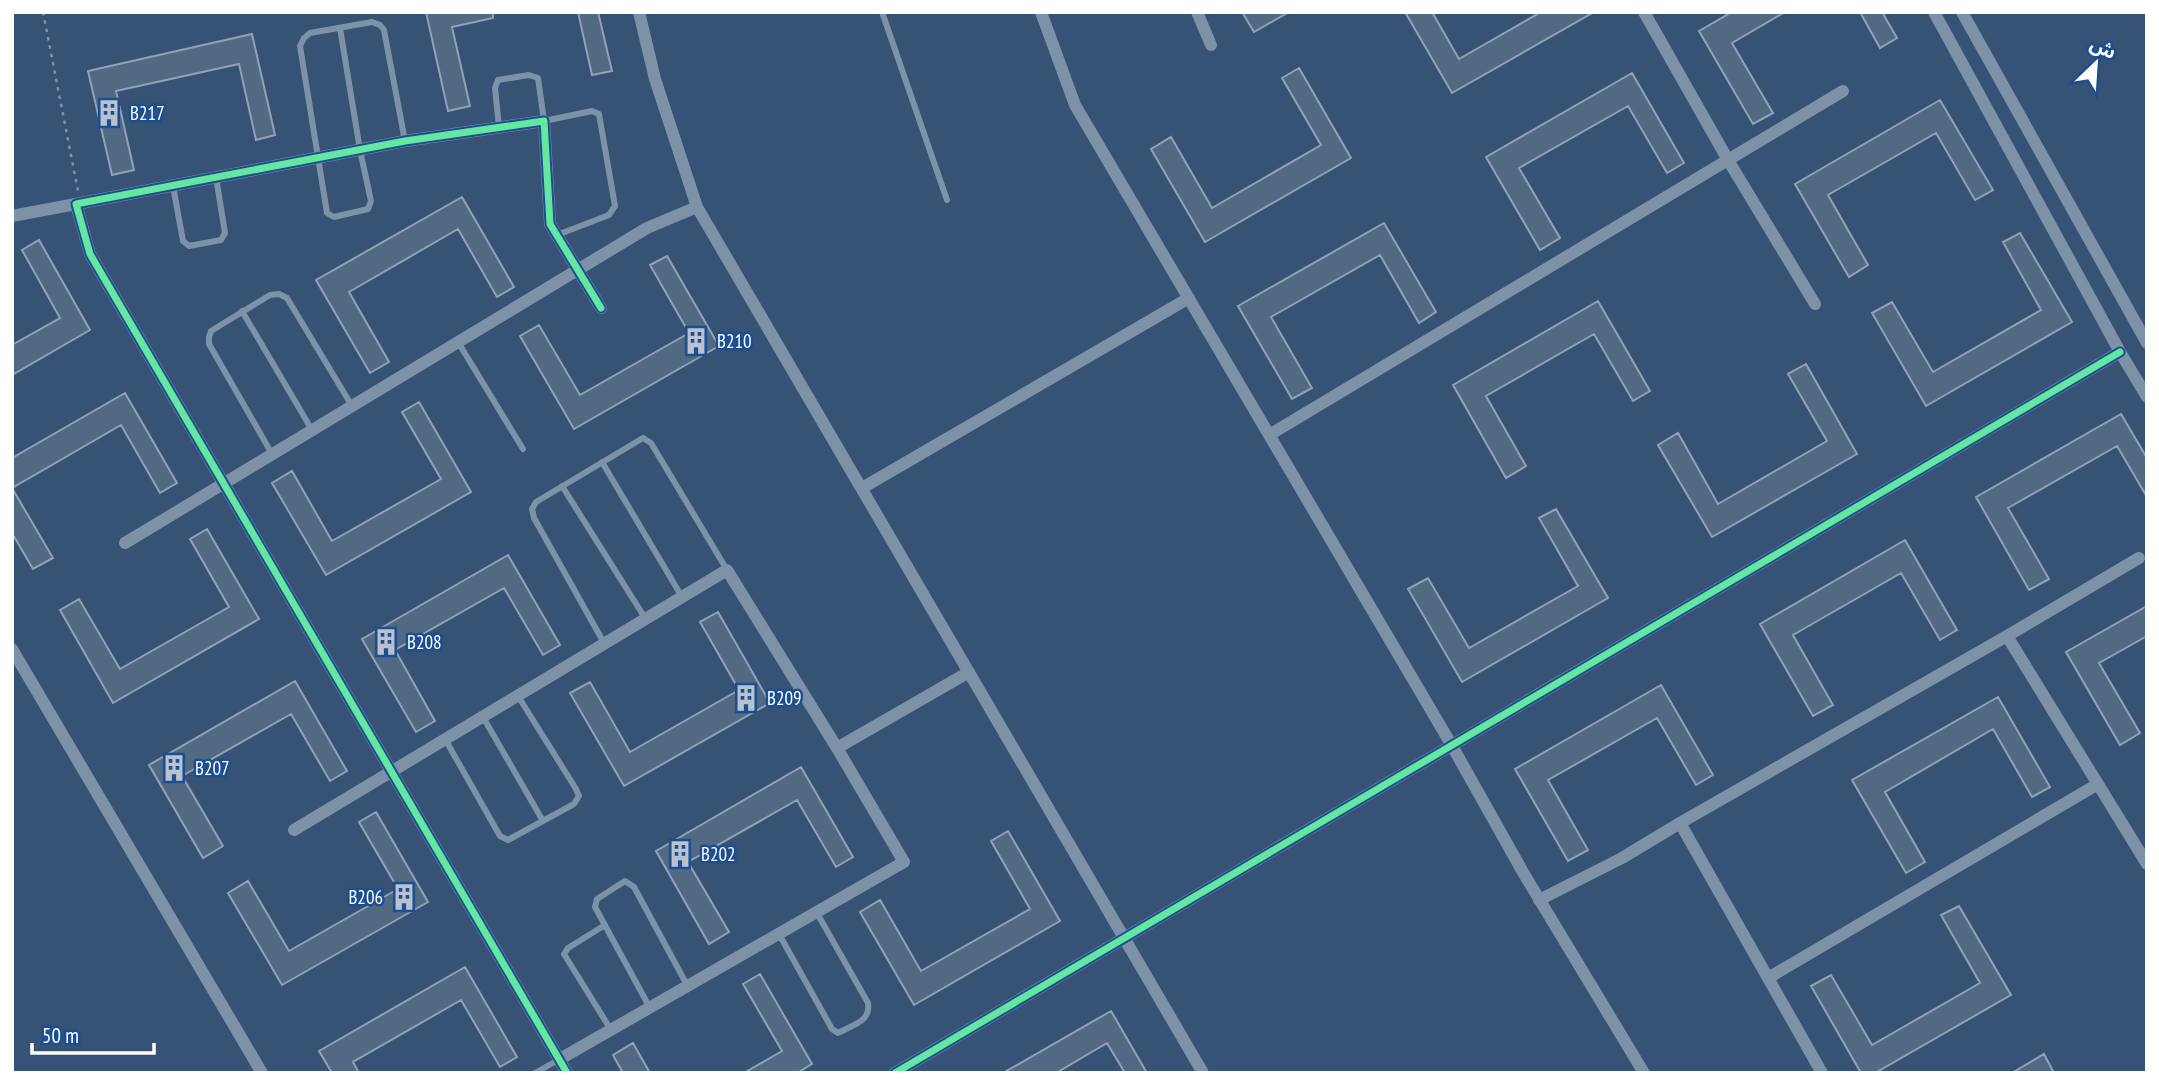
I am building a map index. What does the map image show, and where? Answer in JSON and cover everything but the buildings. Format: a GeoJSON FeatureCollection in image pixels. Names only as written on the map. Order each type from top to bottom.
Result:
{"type":"FeatureCollection","features":[{"type":"Feature","properties":{"kind":"street"},"geometry":{"type":"LineString","coordinates":[[639,12],[655,79],[697,207],[1203,1073]]}},
{"type":"Feature","properties":{"kind":"street"},"geometry":{"type":"LineString","coordinates":[[1041,12],[1075,105],[1451,744],[1539,900],[1644,1073]]}},
{"type":"Feature","properties":{"kind":"street"},"geometry":{"type":"LineString","coordinates":[[1197,12],[1211,45]]}},
{"type":"Feature","properties":{"kind":"street"},"geometry":{"type":"LineString","coordinates":[[1644,12],[1728,160],[1815,304]]}},
{"type":"Feature","properties":{"kind":"street"},"geometry":{"type":"LineString","coordinates":[[1934,12],[2147,397]]}},
{"type":"Feature","properties":{"kind":"street"},"geometry":{"type":"LineString","coordinates":[[1962,12],[2146,339]]}},
{"type":"Feature","properties":{"kind":"street"},"geometry":{"type":"LineString","coordinates":[[1269,435],[1843,91]]}},
{"type":"Feature","properties":{"kind":"street"},"geometry":{"type":"LineString","coordinates":[[12,216],[405,141],[544,121],[550,224],[601,308]]}},
{"type":"Feature","properties":{"kind":"street"},"geometry":{"type":"LineString","coordinates":[[78,203],[90,254],[568,1073]]}},
{"type":"Feature","properties":{"kind":"street"},"geometry":{"type":"LineString","coordinates":[[125,543],[648,228],[697,207]]}},
{"type":"Feature","properties":{"kind":"street"},"geometry":{"type":"LineString","coordinates":[[862,488],[1189,298]]}},
{"type":"Feature","properties":{"kind":"street"},"geometry":{"type":"LineString","coordinates":[[895,1073],[2120,352]]}},
{"type":"Feature","properties":{"kind":"street"},"geometry":{"type":"LineString","coordinates":[[1539,900],[1622,858],[2139,558]]}},
{"type":"Feature","properties":{"kind":"street"},"geometry":{"type":"LineString","coordinates":[[294,830],[727,570],[904,862],[560,1059]]}},
{"type":"Feature","properties":{"kind":"street"},"geometry":{"type":"LineString","coordinates":[[2007,636],[2147,864]]}},
{"type":"Feature","properties":{"kind":"street"},"geometry":{"type":"LineString","coordinates":[[12,649],[262,1073]]}},
{"type":"Feature","properties":{"kind":"street"},"geometry":{"type":"LineString","coordinates":[[837,748],[969,672]]}},
{"type":"Feature","properties":{"kind":"street"},"geometry":{"type":"LineString","coordinates":[[1768,978],[2098,784]]}},
{"type":"Feature","properties":{"kind":"street"},"geometry":{"type":"LineString","coordinates":[[1680,823],[1822,1073]]}},
{"type":"Feature","properties":{"kind":"lane"},"geometry":{"type":"LineString","coordinates":[[882,12],[947,200]]}},
{"type":"Feature","properties":{"kind":"lane"},"geometry":{"type":"LineString","coordinates":[[340,28],[371,201],[368,209],[334,217],[327,213],[299,46],[304,37],[310,33],[372,22],[380,25],[384,30],[405,141]]}},
{"type":"Feature","properties":{"kind":"lane"},"geometry":{"type":"LineString","coordinates":[[499,127],[495,88],[498,80],[528,75],[538,78],[544,121],[592,111],[599,114],[615,206],[609,215],[557,235]]}},
{"type":"Feature","properties":{"kind":"lane"},"geometry":{"type":"LineString","coordinates":[[173,186],[183,241],[189,246],[221,240],[225,233],[216,177]]}},
{"type":"Feature","properties":{"kind":"lane"},"geometry":{"type":"LineString","coordinates":[[272,454],[209,345],[211,331],[270,295],[279,294],[287,299],[352,406]]}},
{"type":"Feature","properties":{"kind":"lane"},"geometry":{"type":"LineString","coordinates":[[242,312],[312,430]]}},
{"type":"Feature","properties":{"kind":"lane"},"geometry":{"type":"LineString","coordinates":[[458,342],[523,449]]}},
{"type":"Feature","properties":{"kind":"lane"},"geometry":{"type":"LineString","coordinates":[[605,644],[534,518],[533,509],[536,502],[562,486],[643,438],[651,443],[727,570]]}},
{"type":"Feature","properties":{"kind":"lane"},"geometry":{"type":"LineString","coordinates":[[602,462],[682,597]]}},
{"type":"Feature","properties":{"kind":"lane"},"geometry":{"type":"LineString","coordinates":[[562,486],[645,620]]}},
{"type":"Feature","properties":{"kind":"lane"},"geometry":{"type":"LineString","coordinates":[[446,739],[500,836],[508,841],[574,804],[579,796],[518,696]]}},
{"type":"Feature","properties":{"kind":"lane"},"geometry":{"type":"LineString","coordinates":[[483,717],[543,821]]}},
{"type":"Feature","properties":{"kind":"lane"},"geometry":{"type":"LineString","coordinates":[[650,1008],[595,907],[597,899],[625,881],[634,887],[687,986]]}},
{"type":"Feature","properties":{"kind":"lane"},"geometry":{"type":"LineString","coordinates":[[779,934],[832,1029],[838,1032],[867,1018],[868,1003],[817,912]]}},
{"type":"Feature","properties":{"kind":"lane"},"geometry":{"type":"LineString","coordinates":[[605,925],[568,948],[564,954],[611,1030]]}},
{"type":"Feature","properties":{"kind":"lane"},"geometry":{"type":"LineString","coordinates":[[536,1073],[560,1059]]}},
{"type":"Feature","properties":{"kind":"path"},"geometry":{"type":"LineString","coordinates":[[43,12],[78,203]]}},
{"type":"Feature","properties":{"kind":"cycle path"},"geometry":{"type":"LineString","coordinates":[[567,1073],[90,254],[76,204],[405,141],[544,121],[550,224],[601,308]]}},
{"type":"Feature","properties":{"kind":"cycle path"},"geometry":{"type":"LineString","coordinates":[[895,1073],[2120,352]]}},
{"type":"Feature","properties":{"kind":"place","name":"B217"},"geometry":{"type":"Point","coordinates":[109,113]}},
{"type":"Feature","properties":{"kind":"place","name":"B210"},"geometry":{"type":"Point","coordinates":[696,341]}},
{"type":"Feature","properties":{"kind":"place","name":"B208"},"geometry":{"type":"Point","coordinates":[386,642]}},
{"type":"Feature","properties":{"kind":"place","name":"B209"},"geometry":{"type":"Point","coordinates":[746,698]}},
{"type":"Feature","properties":{"kind":"place","name":"B207"},"geometry":{"type":"Point","coordinates":[174,768]}},
{"type":"Feature","properties":{"kind":"place","name":"B202"},"geometry":{"type":"Point","coordinates":[680,854]}},
{"type":"Feature","properties":{"kind":"place","name":"B206"},"geometry":{"type":"Point","coordinates":[404,897]}}]}
